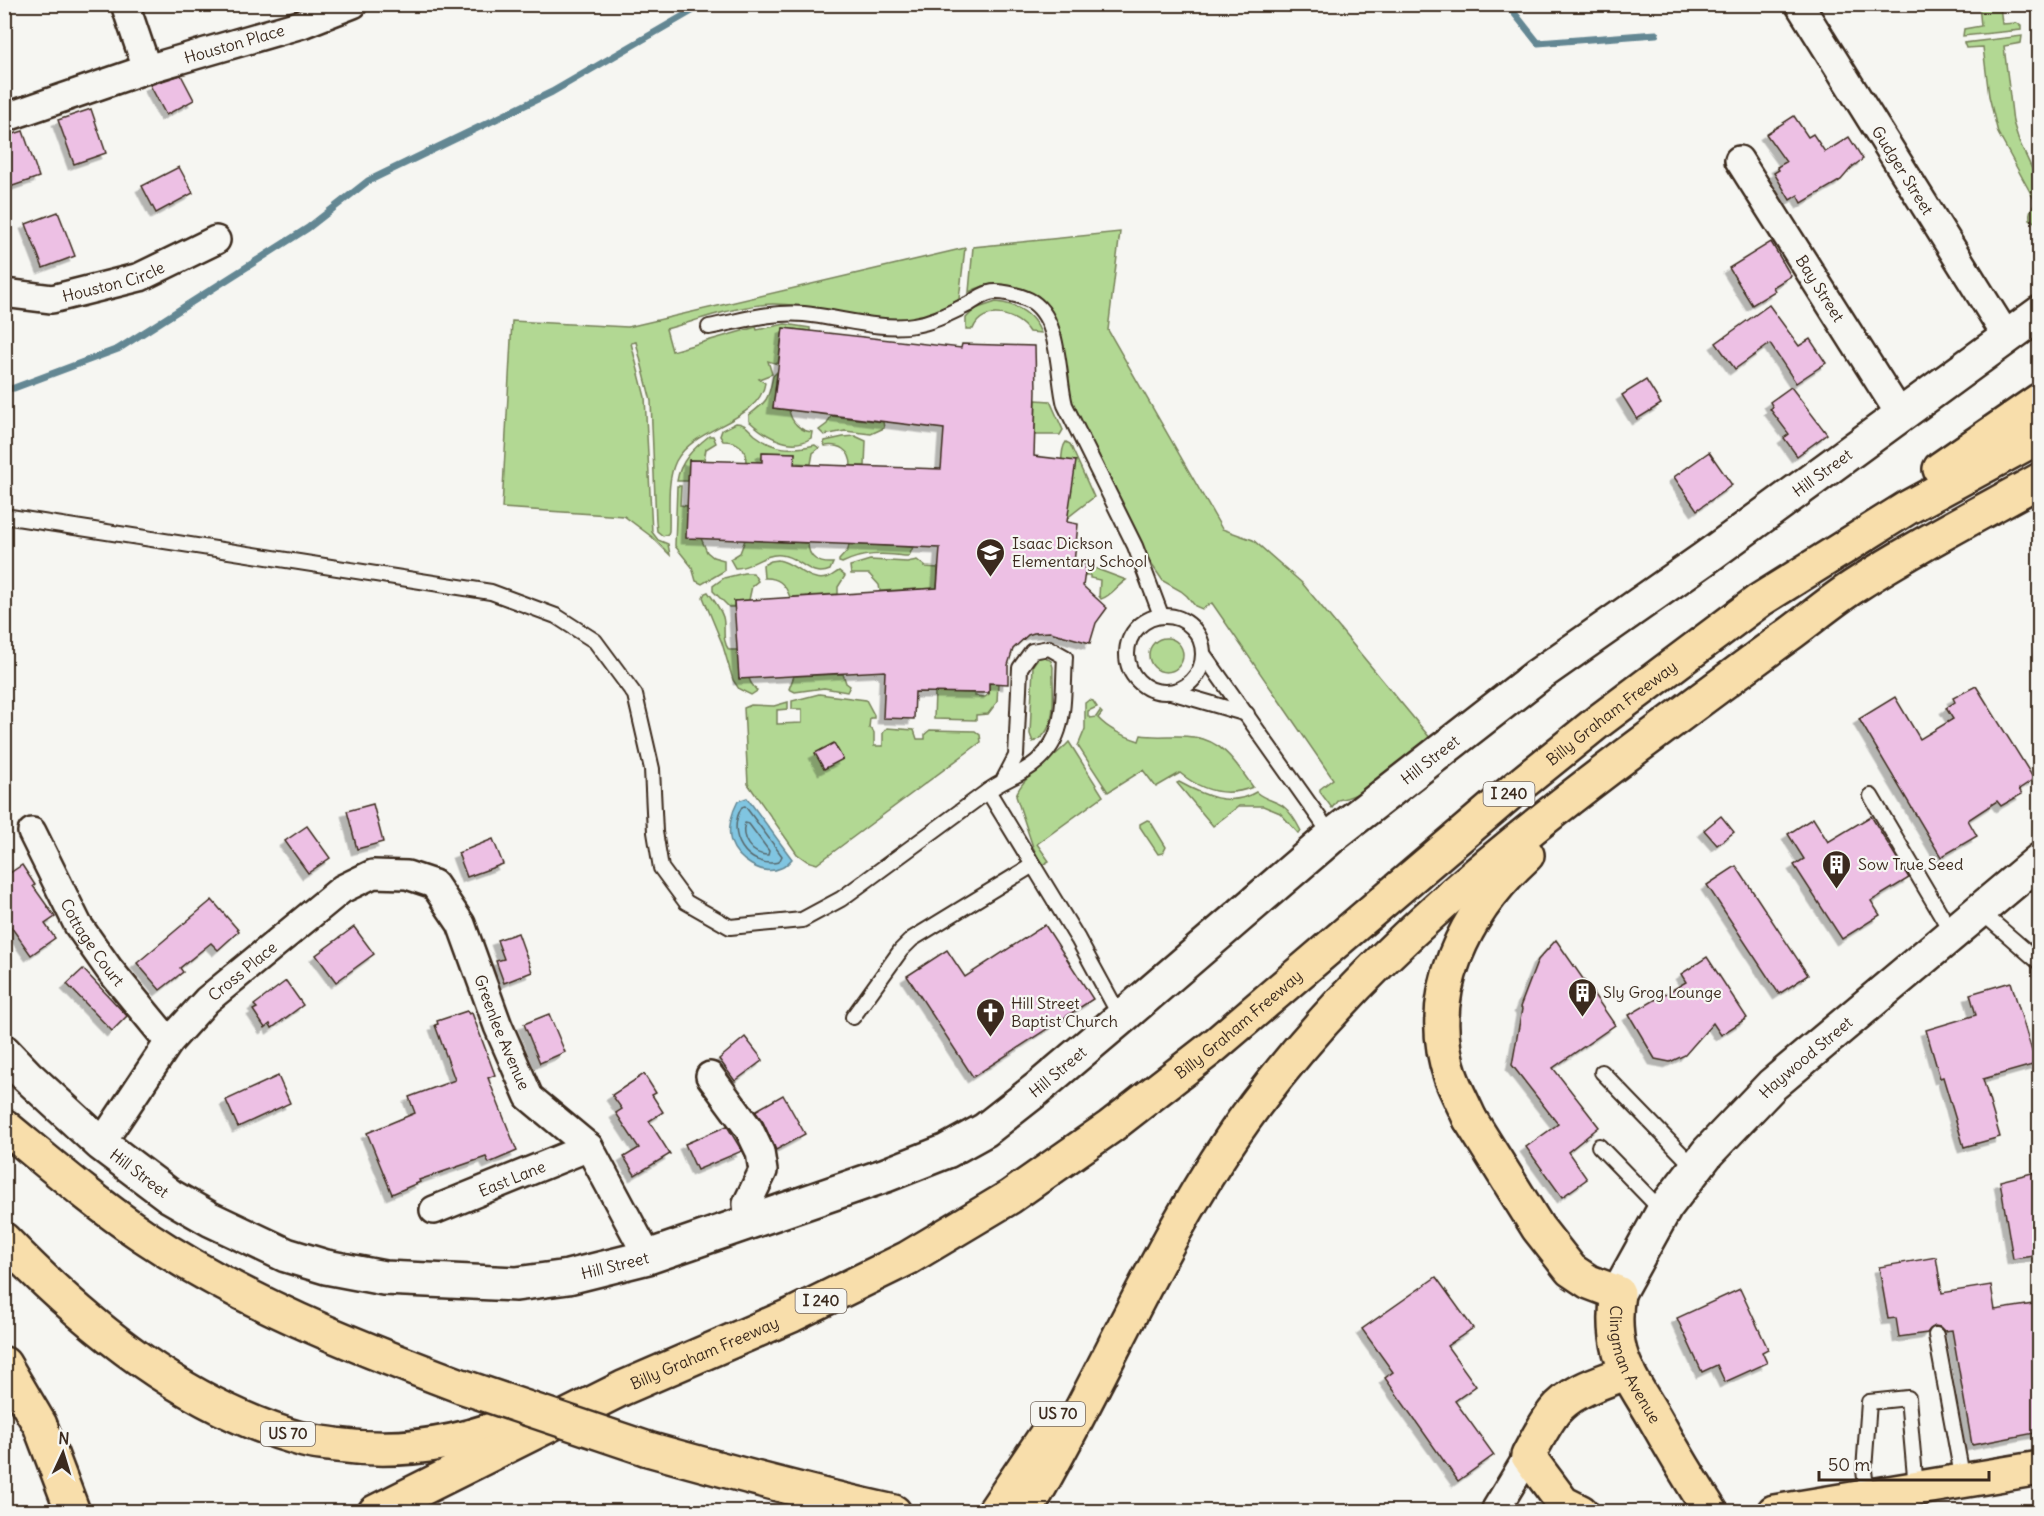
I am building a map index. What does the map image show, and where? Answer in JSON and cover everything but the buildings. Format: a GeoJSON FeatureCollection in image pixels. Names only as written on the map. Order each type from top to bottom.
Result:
{"type":"FeatureCollection","features":[{"type":"Feature","properties":{"kind":"main road"},"geometry":{"type":"LineString","coordinates":[[1599,721],[1698,623],[1816,545],[1944,467],[2040,400]]}},
{"type":"Feature","properties":{"kind":"main road","name":"Billy Graham Freeway"},"geometry":{"type":"LineString","coordinates":[[375,1512],[623,1388],[792,1315],[908,1258],[1010,1197],[1110,1127],[1214,1046],[1384,899],[1599,721],[1760,600],[1907,508],[2040,436]]}},
{"type":"Feature","properties":{"kind":"main road","name":"I 240"},"geometry":{"type":"LineString","coordinates":[[1025,1512],[1125,1323],[1212,1169],[1255,1105],[1327,1016],[1393,948],[1454,891],[1523,834],[1624,756],[1851,589],[1933,539],[2040,480]]}},
{"type":"Feature","properties":{"kind":"main road","name":"Clingman Avenue"},"geometry":{"type":"LineString","coordinates":[[1624,756],[1559,825],[1501,879],[1480,907],[1452,961],[1445,986],[1441,1025],[1451,1076],[1470,1119],[1538,1228],[1571,1270],[1589,1282],[1618,1293],[1615,1310],[1617,1330],[1620,1350],[1628,1372],[1711,1512]]}},
{"type":"Feature","properties":{"kind":"main road"},"geometry":{"type":"LineString","coordinates":[[4,1126],[70,1182],[145,1236],[205,1272],[292,1318],[461,1386],[648,1449],[771,1484],[894,1512]]}},
{"type":"Feature","properties":{"kind":"main road","name":"US 70"},"geometry":{"type":"LineString","coordinates":[[4,1240],[79,1313],[140,1360],[200,1397],[256,1424],[306,1441],[359,1448],[419,1447],[459,1440],[507,1425],[583,1391],[623,1388]]}},
{"type":"Feature","properties":{"kind":"main road","name":"US 70"},"geometry":{"type":"LineString","coordinates":[[994,1512],[1053,1425],[1098,1338],[1125,1323]]}},
{"type":"Feature","properties":{"kind":"main road"},"geometry":{"type":"LineString","coordinates":[[4,1364],[40,1425],[73,1512]]}},
{"type":"Feature","properties":{"kind":"main road"},"geometry":{"type":"LineString","coordinates":[[1581,1512],[1563,1503],[1528,1456],[1554,1412],[1562,1404],[1574,1395],[1628,1372]]}},
{"type":"Feature","properties":{"kind":"main road"},"geometry":{"type":"LineString","coordinates":[[1774,1512],[2040,1468]]}},
{"type":"Feature","properties":{"kind":"street"},"geometry":{"type":"LineString","coordinates":[[125,4],[147,69]]}},
{"type":"Feature","properties":{"kind":"street","name":"Houston Place"},"geometry":{"type":"LineString","coordinates":[[4,118],[147,69],[302,24],[354,4]]}},
{"type":"Feature","properties":{"kind":"street","name":"Gudger Street"},"geometry":{"type":"LineString","coordinates":[[1799,4],[2007,338]]}},
{"type":"Feature","properties":{"kind":"street","name":"Bay Street"},"geometry":{"type":"LineString","coordinates":[[1739,160],[1901,416]]}},
{"type":"Feature","properties":{"kind":"street","name":"Houston Circle"},"geometry":{"type":"LineString","coordinates":[[4,293],[52,299],[140,277],[216,240]]}},
{"type":"Feature","properties":{"kind":"street","name":"Hill Street"},"geometry":{"type":"LineString","coordinates":[[4,1052],[101,1144],[170,1196],[210,1219],[286,1255],[326,1267],[384,1278],[516,1284],[568,1277],[648,1257],[886,1175],[947,1151],[985,1130],[1121,1018],[1332,836],[1537,676],[1901,416],[2040,313]]}},
{"type":"Feature","properties":{"kind":"street","name":"Cottage Court"},"geometry":{"type":"LineString","coordinates":[[32,832],[78,925],[109,969],[169,1042]]}},
{"type":"Feature","properties":{"kind":"street","name":"Haywood Street"},"geometry":{"type":"LineString","coordinates":[[1618,1293],[1663,1212],[1708,1152],[1772,1085],[2040,860]]}},
{"type":"Feature","properties":{"kind":"street","name":"Cross Place"},"geometry":{"type":"LineString","coordinates":[[101,1144],[169,1042],[207,1000],[342,889],[373,874],[407,874],[434,884]]}},
{"type":"Feature","properties":{"kind":"street","name":"Greenlee Avenue"},"geometry":{"type":"LineString","coordinates":[[434,884],[461,924],[498,1026],[529,1097],[589,1147],[648,1257]]}},
{"type":"Feature","properties":{"kind":"street"},"geometry":{"type":"LineString","coordinates":[[710,1076],[749,1129],[760,1152],[763,1170],[747,1204],[749,1222]]}},
{"type":"Feature","properties":{"kind":"street","name":"East Lane"},"geometry":{"type":"LineString","coordinates":[[434,1210],[589,1147]]}},
{"type":"Feature","properties":{"kind":"street"},"geometry":{"type":"LineString","coordinates":[[1496,1509],[1528,1456]]}},
{"type":"Feature","properties":{"kind":"lane"},"geometry":{"type":"LineString","coordinates":[[709,327],[773,314],[803,314],[874,324],[910,326],[934,321],[990,292],[1030,300],[1043,312],[1052,330],[1058,353],[1060,386],[1065,405],[1135,546],[1161,615]]}},
{"type":"Feature","properties":{"kind":"lane"},"geometry":{"type":"LineString","coordinates":[[4,516],[491,592],[556,616],[595,641],[635,695],[652,769],[655,832],[661,868],[686,902],[730,927],[802,920],[842,899],[1004,779],[1025,770],[1047,753],[1060,731],[1065,657],[1049,648],[1032,651],[1020,668],[1016,756],[1004,779]]}},
{"type":"Feature","properties":{"kind":"lane"},"geometry":{"type":"LineString","coordinates":[[1171,692],[1184,687],[1194,679],[1201,668],[1204,655],[1202,642],[1196,630],[1186,621],[1174,616],[1161,615],[1148,619],[1138,626],[1131,636],[1127,647],[1127,659],[1130,670],[1137,680],[1158,691],[1171,692],[1247,714]]}},
{"type":"Feature","properties":{"kind":"lane"},"geometry":{"type":"LineString","coordinates":[[1204,655],[1332,836]]}},
{"type":"Feature","properties":{"kind":"lane"},"geometry":{"type":"LineString","coordinates":[[988,791],[1078,939],[1121,1018]]}},
{"type":"Feature","properties":{"kind":"lane"},"geometry":{"type":"LineString","coordinates":[[1871,796],[1946,923],[1968,921],[2040,963]]}},
{"type":"Feature","properties":{"kind":"lane"},"geometry":{"type":"LineString","coordinates":[[853,1017],[901,950],[912,939],[1033,865]]}},
{"type":"Feature","properties":{"kind":"lane"},"geometry":{"type":"LineString","coordinates":[[1602,1072],[1696,1169]]}},
{"type":"Feature","properties":{"kind":"lane"},"geometry":{"type":"LineString","coordinates":[[1599,1146],[1663,1212]]}},
{"type":"Feature","properties":{"kind":"lane"},"geometry":{"type":"LineString","coordinates":[[1936,1335],[1963,1481]]}},
{"type":"Feature","properties":{"kind":"lane"},"geometry":{"type":"LineString","coordinates":[[1867,1497],[1864,1470],[1869,1402],[1908,1398],[1916,1488]]}},
{"type":"Feature","properties":{"kind":"green space"},"geometry":{"type":"Polygon","coordinates":[[[1979,5],[2000,5],[2002,24],[2017,23],[2021,26],[2021,30],[1963,36],[1964,29],[1981,26],[1979,5]]]}},
{"type":"Feature","properties":{"kind":"green space"},"geometry":{"type":"Polygon","coordinates":[[[2022,36],[2021,43],[2004,46],[2013,122],[2019,141],[2039,184],[2039,225],[2030,219],[2031,210],[2036,203],[1998,133],[1989,96],[1983,47],[1966,48],[1964,43],[2022,36]]]}},
{"type":"Feature","properties":{"kind":"green space"},"geometry":{"type":"Polygon","coordinates":[[[1120,232],[1108,330],[1222,529],[1253,540],[1302,583],[1431,739],[1376,784],[1351,797],[1338,800],[1332,808],[1320,789],[1333,779],[1212,603],[1202,609],[1195,606],[1181,591],[1163,581],[1152,565],[1073,407],[1058,325],[1048,308],[1033,295],[1015,287],[992,284],[969,292],[973,247],[1120,232]]]}},
{"type":"Feature","properties":{"kind":"green space"},"geometry":{"type":"Polygon","coordinates":[[[965,248],[959,299],[940,311],[921,317],[879,319],[793,305],[773,304],[733,310],[666,329],[672,351],[756,327],[757,330],[785,324],[810,328],[810,331],[783,328],[778,364],[768,361],[772,374],[759,379],[765,383],[760,396],[739,416],[685,449],[676,461],[670,486],[669,531],[663,536],[657,531],[656,522],[651,401],[636,342],[631,343],[645,397],[652,532],[658,540],[668,544],[670,555],[652,537],[624,516],[502,508],[512,321],[628,327],[965,248]]]}},
{"type":"Feature","properties":{"kind":"green space"},"geometry":{"type":"Polygon","coordinates":[[[996,302],[1017,307],[1029,315],[1041,333],[1029,332],[1017,320],[1001,314],[984,316],[973,329],[966,329],[966,318],[975,309],[996,302]]]}},
{"type":"Feature","properties":{"kind":"green space"},"geometry":{"type":"Polygon","coordinates":[[[777,372],[773,408],[789,410],[797,425],[812,432],[811,438],[803,442],[778,440],[762,432],[749,421],[749,415],[767,398],[773,376],[777,372]]]}},
{"type":"Feature","properties":{"kind":"green space"},"geometry":{"type":"Polygon","coordinates":[[[1036,400],[1050,401],[1063,430],[1060,435],[1035,435],[1036,400]]]}},
{"type":"Feature","properties":{"kind":"green space"},"geometry":{"type":"Polygon","coordinates":[[[831,416],[883,422],[884,428],[871,434],[845,431],[824,435],[819,430],[827,424],[831,416]]]}},
{"type":"Feature","properties":{"kind":"green space"},"geometry":{"type":"Polygon","coordinates":[[[736,423],[744,425],[762,440],[777,447],[799,448],[815,445],[819,448],[813,453],[811,464],[794,463],[795,453],[763,452],[762,462],[746,462],[740,446],[723,441],[720,436],[722,430],[736,423]]]}},
{"type":"Feature","properties":{"kind":"green space"},"geometry":{"type":"Polygon","coordinates":[[[709,436],[713,436],[716,443],[706,449],[704,460],[689,460],[688,481],[677,481],[684,461],[709,436]]]}},
{"type":"Feature","properties":{"kind":"green space"},"geometry":{"type":"Polygon","coordinates":[[[855,436],[866,441],[865,466],[851,466],[849,456],[843,449],[825,446],[824,443],[825,441],[855,436]]]}},
{"type":"Feature","properties":{"kind":"green space"},"geometry":{"type":"Polygon","coordinates":[[[1066,442],[1070,444],[1094,497],[1067,518],[1062,478],[1063,448],[1066,442]]]}},
{"type":"Feature","properties":{"kind":"green space"},"geometry":{"type":"Polygon","coordinates":[[[677,486],[681,486],[680,505],[687,506],[707,552],[713,557],[724,560],[724,571],[702,584],[696,581],[692,567],[675,546],[677,486]]]}},
{"type":"Feature","properties":{"kind":"green space"},"geometry":{"type":"Polygon","coordinates":[[[745,540],[808,543],[810,553],[815,559],[833,563],[830,570],[816,572],[787,556],[775,555],[741,568],[735,568],[730,559],[740,553],[745,540]]]}},
{"type":"Feature","properties":{"kind":"green space"},"geometry":{"type":"Polygon","coordinates":[[[849,544],[913,547],[909,556],[873,555],[839,562],[848,550],[849,544]]]}},
{"type":"Feature","properties":{"kind":"green space"},"geometry":{"type":"Polygon","coordinates":[[[778,560],[814,578],[828,577],[839,571],[845,576],[838,587],[838,594],[790,597],[780,582],[764,578],[763,565],[778,560]]]}},
{"type":"Feature","properties":{"kind":"green space"},"geometry":{"type":"Polygon","coordinates":[[[870,560],[907,562],[917,560],[926,567],[938,568],[937,588],[880,591],[879,585],[869,574],[851,574],[850,566],[870,560]]]}},
{"type":"Feature","properties":{"kind":"green space"},"geometry":{"type":"Polygon","coordinates":[[[1086,565],[1126,580],[1108,596],[1101,599],[1099,596],[1100,580],[1085,575],[1086,565]]]}},
{"type":"Feature","properties":{"kind":"green space"},"geometry":{"type":"Polygon","coordinates":[[[753,573],[758,581],[752,586],[749,600],[734,601],[734,607],[729,607],[713,591],[713,586],[724,578],[753,573]]]}},
{"type":"Feature","properties":{"kind":"green space"},"geometry":{"type":"Polygon","coordinates":[[[708,592],[723,617],[724,638],[727,646],[729,650],[737,650],[751,683],[757,691],[751,695],[739,689],[733,680],[722,643],[703,597],[708,592]]]}},
{"type":"Feature","properties":{"kind":"green space"},"geometry":{"type":"Polygon","coordinates":[[[1166,638],[1178,643],[1183,655],[1178,667],[1166,672],[1154,667],[1149,655],[1154,643],[1166,638]]]}},
{"type":"Feature","properties":{"kind":"green space"},"geometry":{"type":"Polygon","coordinates":[[[1045,657],[1051,661],[1053,667],[1053,710],[1047,730],[1042,737],[1033,742],[1030,734],[1033,665],[1038,658],[1045,657]]]}},
{"type":"Feature","properties":{"kind":"green space"},"geometry":{"type":"Polygon","coordinates":[[[999,664],[997,702],[988,714],[976,715],[976,720],[934,719],[935,692],[975,693],[975,696],[985,697],[989,694],[989,681],[999,664]]]}},
{"type":"Feature","properties":{"kind":"green space"},"geometry":{"type":"Polygon","coordinates":[[[843,674],[846,683],[850,686],[847,692],[824,688],[795,692],[789,689],[794,676],[843,674]]]}},
{"type":"Feature","properties":{"kind":"green space"},"geometry":{"type":"Polygon","coordinates":[[[819,694],[866,700],[874,715],[874,718],[870,718],[869,728],[874,733],[874,746],[883,746],[883,733],[887,728],[914,730],[917,739],[925,739],[925,734],[930,730],[975,731],[980,735],[981,742],[817,864],[797,854],[748,784],[744,708],[751,705],[774,706],[788,702],[788,709],[777,710],[777,724],[802,723],[802,709],[792,709],[792,701],[819,694]]]}},
{"type":"Feature","properties":{"kind":"green space"},"geometry":{"type":"Polygon","coordinates":[[[1089,700],[1093,701],[1097,707],[1088,711],[1090,718],[1096,717],[1100,711],[1102,713],[1098,718],[1102,722],[1133,739],[1139,741],[1141,735],[1188,736],[1214,743],[1229,755],[1253,787],[1233,792],[1215,791],[1197,784],[1180,773],[1156,787],[1143,770],[1108,792],[1078,746],[1085,729],[1085,703],[1089,700]]]}},
{"type":"Feature","properties":{"kind":"green space"},"geometry":{"type":"Polygon","coordinates":[[[1069,742],[1103,796],[1037,844],[1049,861],[1044,864],[1041,863],[1033,847],[1016,796],[1024,782],[1069,742]]]}},
{"type":"Feature","properties":{"kind":"green space"},"geometry":{"type":"Polygon","coordinates":[[[1177,783],[1217,798],[1236,799],[1256,792],[1286,808],[1301,831],[1298,833],[1280,813],[1263,806],[1239,806],[1213,826],[1177,783]]]}},
{"type":"Feature","properties":{"kind":"green space"},"geometry":{"type":"Polygon","coordinates":[[[1147,820],[1150,821],[1166,847],[1163,853],[1158,854],[1140,827],[1140,824],[1147,820]]]}},
{"type":"Feature","properties":{"kind":"water"},"geometry":{"type":"Polygon","coordinates":[[[747,798],[792,859],[782,867],[774,870],[758,868],[744,860],[734,848],[730,832],[732,815],[738,801],[747,798]]]}},
{"type":"Feature","properties":{"kind":"waterway"},"geometry":{"type":"LineString","coordinates":[[4,389],[14,388],[118,349],[308,228],[368,181],[552,92],[704,4]]}},
{"type":"Feature","properties":{"kind":"waterway"},"geometry":{"type":"LineString","coordinates":[[1507,4],[1538,43],[1656,34]]}},
{"type":"Feature","properties":{"kind":"place","name":"Isaac Dickson Elementary School"},"geometry":{"type":"Point","coordinates":[991,578]}},
{"type":"Feature","properties":{"kind":"place","name":"Sow True Seed"},"geometry":{"type":"Point","coordinates":[1837,890]}},
{"type":"Feature","properties":{"kind":"place","name":"Sly Grog Lounge"},"geometry":{"type":"Point","coordinates":[1582,1018]}},
{"type":"Feature","properties":{"kind":"place","name":"Hill Street Baptist Church"},"geometry":{"type":"Point","coordinates":[990,1038]}}]}
